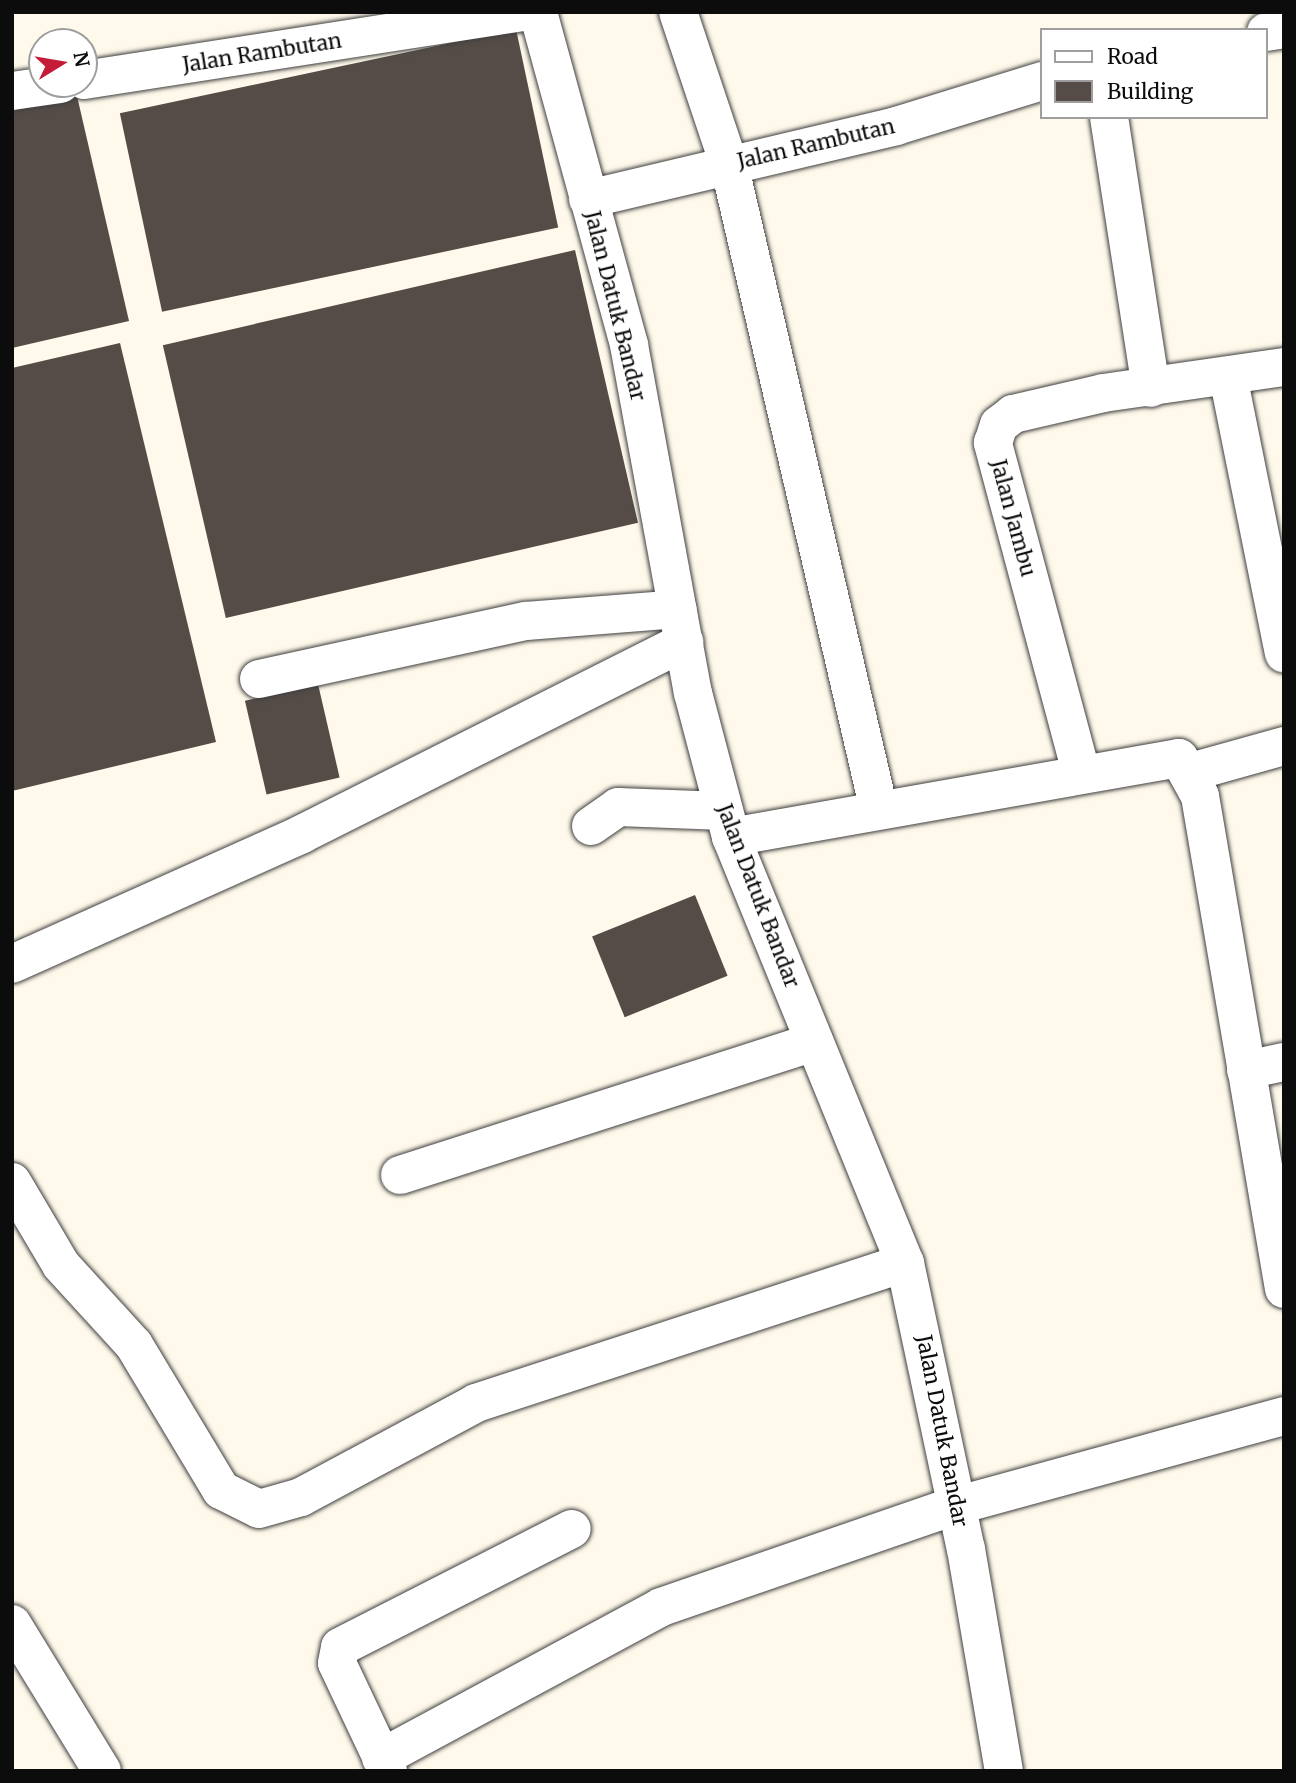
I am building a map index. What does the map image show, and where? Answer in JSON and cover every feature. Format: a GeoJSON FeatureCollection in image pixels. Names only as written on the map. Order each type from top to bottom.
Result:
{"type":"FeatureCollection","features":[{"type":"Feature","properties":{"kind":"street","name":"Jalan Rambutan"},"geometry":{"type":"LineString","coordinates":[[98,78],[522,12]]}},
{"type":"Feature","properties":{"kind":"street","name":"Jalan Datuk Bandar"},"geometry":{"type":"LineString","coordinates":[[538,12],[629,345],[681,626],[728,824],[905,1263],[955,1506],[1004,1771]]}},
{"type":"Feature","properties":{"kind":"street"},"geometry":{"type":"LineString","coordinates":[[678,12],[729,163],[879,810]]}},
{"type":"Feature","properties":{"kind":"street","name":"Jalan Rambutan"},"geometry":{"type":"LineString","coordinates":[[588,199],[729,163],[896,126],[1040,82]]}},
{"type":"Feature","properties":{"kind":"street"},"geometry":{"type":"LineString","coordinates":[[1109,119],[1151,388]]}},
{"type":"Feature","properties":{"kind":"street","name":"Jalan Jambu"},"geometry":{"type":"LineString","coordinates":[[1081,772],[993,443],[999,425],[1013,414],[1284,367]]}},
{"type":"Feature","properties":{"kind":"street"},"geometry":{"type":"LineString","coordinates":[[1228,376],[1284,653]]}},
{"type":"Feature","properties":{"kind":"street"},"geometry":{"type":"LineString","coordinates":[[259,679],[526,621],[681,626]]}},
{"type":"Feature","properties":{"kind":"street"},"geometry":{"type":"LineString","coordinates":[[12,964],[302,834],[681,626]]}},
{"type":"Feature","properties":{"kind":"street"},"geometry":{"type":"LineString","coordinates":[[1191,772],[1284,746]]}},
{"type":"Feature","properties":{"kind":"street"},"geometry":{"type":"LineString","coordinates":[[591,826],[618,807],[728,824],[879,810],[1168,755],[1191,772],[1284,1289]]}},
{"type":"Feature","properties":{"kind":"street"},"geometry":{"type":"LineString","coordinates":[[400,1175],[814,1042]]}},
{"type":"Feature","properties":{"kind":"street"},"geometry":{"type":"LineString","coordinates":[[1246,1070],[1284,1062]]}},
{"type":"Feature","properties":{"kind":"street"},"geometry":{"type":"LineString","coordinates":[[12,1182],[61,1265],[134,1345],[221,1490],[259,1509],[301,1497],[476,1403],[905,1263]]}},
{"type":"Feature","properties":{"kind":"street"},"geometry":{"type":"LineString","coordinates":[[572,1529],[340,1647],[337,1663],[385,1764],[661,1607],[955,1506],[1284,1416]]}},
{"type":"Feature","properties":{"kind":"street"},"geometry":{"type":"LineString","coordinates":[[12,1624],[102,1771]]}},
{"type":"Feature","properties":{"kind":"building"},"geometry":{"type":"Polygon","coordinates":[[[516,29],[558,228],[162,312],[120,113],[516,29]]]}},
{"type":"Feature","properties":{"kind":"building"},"geometry":{"type":"Polygon","coordinates":[[[77,98],[129,321],[12,348],[12,111],[77,98]]]}},
{"type":"Feature","properties":{"kind":"building"},"geometry":{"type":"Polygon","coordinates":[[[575,250],[638,523],[226,618],[163,345],[575,250]]]}},
{"type":"Feature","properties":{"kind":"building"},"geometry":{"type":"Polygon","coordinates":[[[120,343],[216,742],[12,791],[12,368],[120,343]]]}},
{"type":"Feature","properties":{"kind":"building"},"geometry":{"type":"Polygon","coordinates":[[[318,684],[340,778],[267,794],[245,701],[318,684]]]}},
{"type":"Feature","properties":{"kind":"building"},"geometry":{"type":"Polygon","coordinates":[[[695,895],[728,976],[625,1017],[592,937],[695,895]]]}}]}
